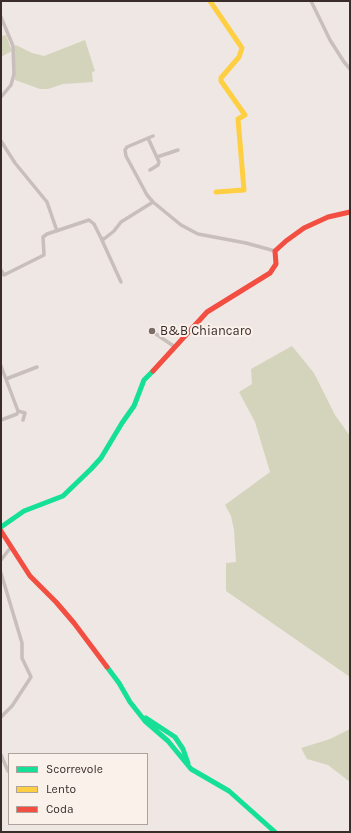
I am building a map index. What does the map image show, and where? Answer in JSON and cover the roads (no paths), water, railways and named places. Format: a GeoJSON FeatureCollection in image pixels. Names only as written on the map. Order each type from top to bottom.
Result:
{"type":"FeatureCollection","features":[{"type":"Feature","properties":{"kind":"street"},"geometry":{"type":"LineString","coordinates":[[210,1],[242,48],[240,57],[220,81],[246,115],[238,119],[244,190],[216,192]]}},
{"type":"Feature","properties":{"kind":"street"},"geometry":{"type":"LineString","coordinates":[[311,1],[330,40],[350,69]]}},
{"type":"Feature","properties":{"kind":"street"},"geometry":{"type":"LineString","coordinates":[[1,17],[13,46],[14,74],[11,85],[1,97]]}},
{"type":"Feature","properties":{"kind":"street"},"geometry":{"type":"LineString","coordinates":[[153,136],[127,147],[124,150],[147,195],[153,202],[181,225],[198,234],[246,243],[275,251]]}},
{"type":"Feature","properties":{"kind":"street"},"geometry":{"type":"LineString","coordinates":[[148,138],[159,162],[158,165],[150,170]]}},
{"type":"Feature","properties":{"kind":"street"},"geometry":{"type":"LineString","coordinates":[[1,141],[14,163],[47,202],[57,231]]}},
{"type":"Feature","properties":{"kind":"street"},"geometry":{"type":"LineString","coordinates":[[157,157],[178,150]]}},
{"type":"Feature","properties":{"kind":"street"},"geometry":{"type":"LineString","coordinates":[[101,238],[106,238],[121,222],[153,202]]}},
{"type":"Feature","properties":{"kind":"street"},"geometry":{"type":"LineString","coordinates":[[275,251],[310,224],[338,214],[350,212]]}},
{"type":"Feature","properties":{"kind":"street"},"geometry":{"type":"LineString","coordinates":[[1,270],[4,275],[42,256],[44,253],[44,236],[89,220],[94,224],[121,282]]}},
{"type":"Feature","properties":{"kind":"street"},"geometry":{"type":"LineString","coordinates":[[275,251],[276,264],[270,273],[209,310],[144,380],[134,406],[101,458],[91,469],[63,496],[57,500],[24,511],[1,531],[33,581],[56,602],[74,623],[119,683],[130,702],[150,726],[168,741],[193,771],[229,791],[275,832]]}},
{"type":"Feature","properties":{"kind":"street"},"geometry":{"type":"LineString","coordinates":[[153,332],[175,347]]}},
{"type":"Feature","properties":{"kind":"street"},"geometry":{"type":"LineString","coordinates":[[1,366],[18,411]]}},
{"type":"Feature","properties":{"kind":"street"},"geometry":{"type":"LineString","coordinates":[[6,379],[37,367]]}},
{"type":"Feature","properties":{"kind":"street"},"geometry":{"type":"LineString","coordinates":[[1,420],[17,414],[18,411]]}},
{"type":"Feature","properties":{"kind":"street"},"geometry":{"type":"LineString","coordinates":[[18,411],[25,412],[23,420]]}},
{"type":"Feature","properties":{"kind":"street"},"geometry":{"type":"LineString","coordinates":[[1,560],[11,547]]}},
{"type":"Feature","properties":{"kind":"street"},"geometry":{"type":"LineString","coordinates":[[1,573],[22,643],[22,658],[32,677],[12,706],[1,717]]}},
{"type":"Feature","properties":{"kind":"street"},"geometry":{"type":"LineString","coordinates":[[1,755],[8,771]]}},
{"type":"Feature","properties":{"kind":"place","name":"B&B Chiancaro"},"geometry":{"type":"Point","coordinates":[152,331]}}]}
